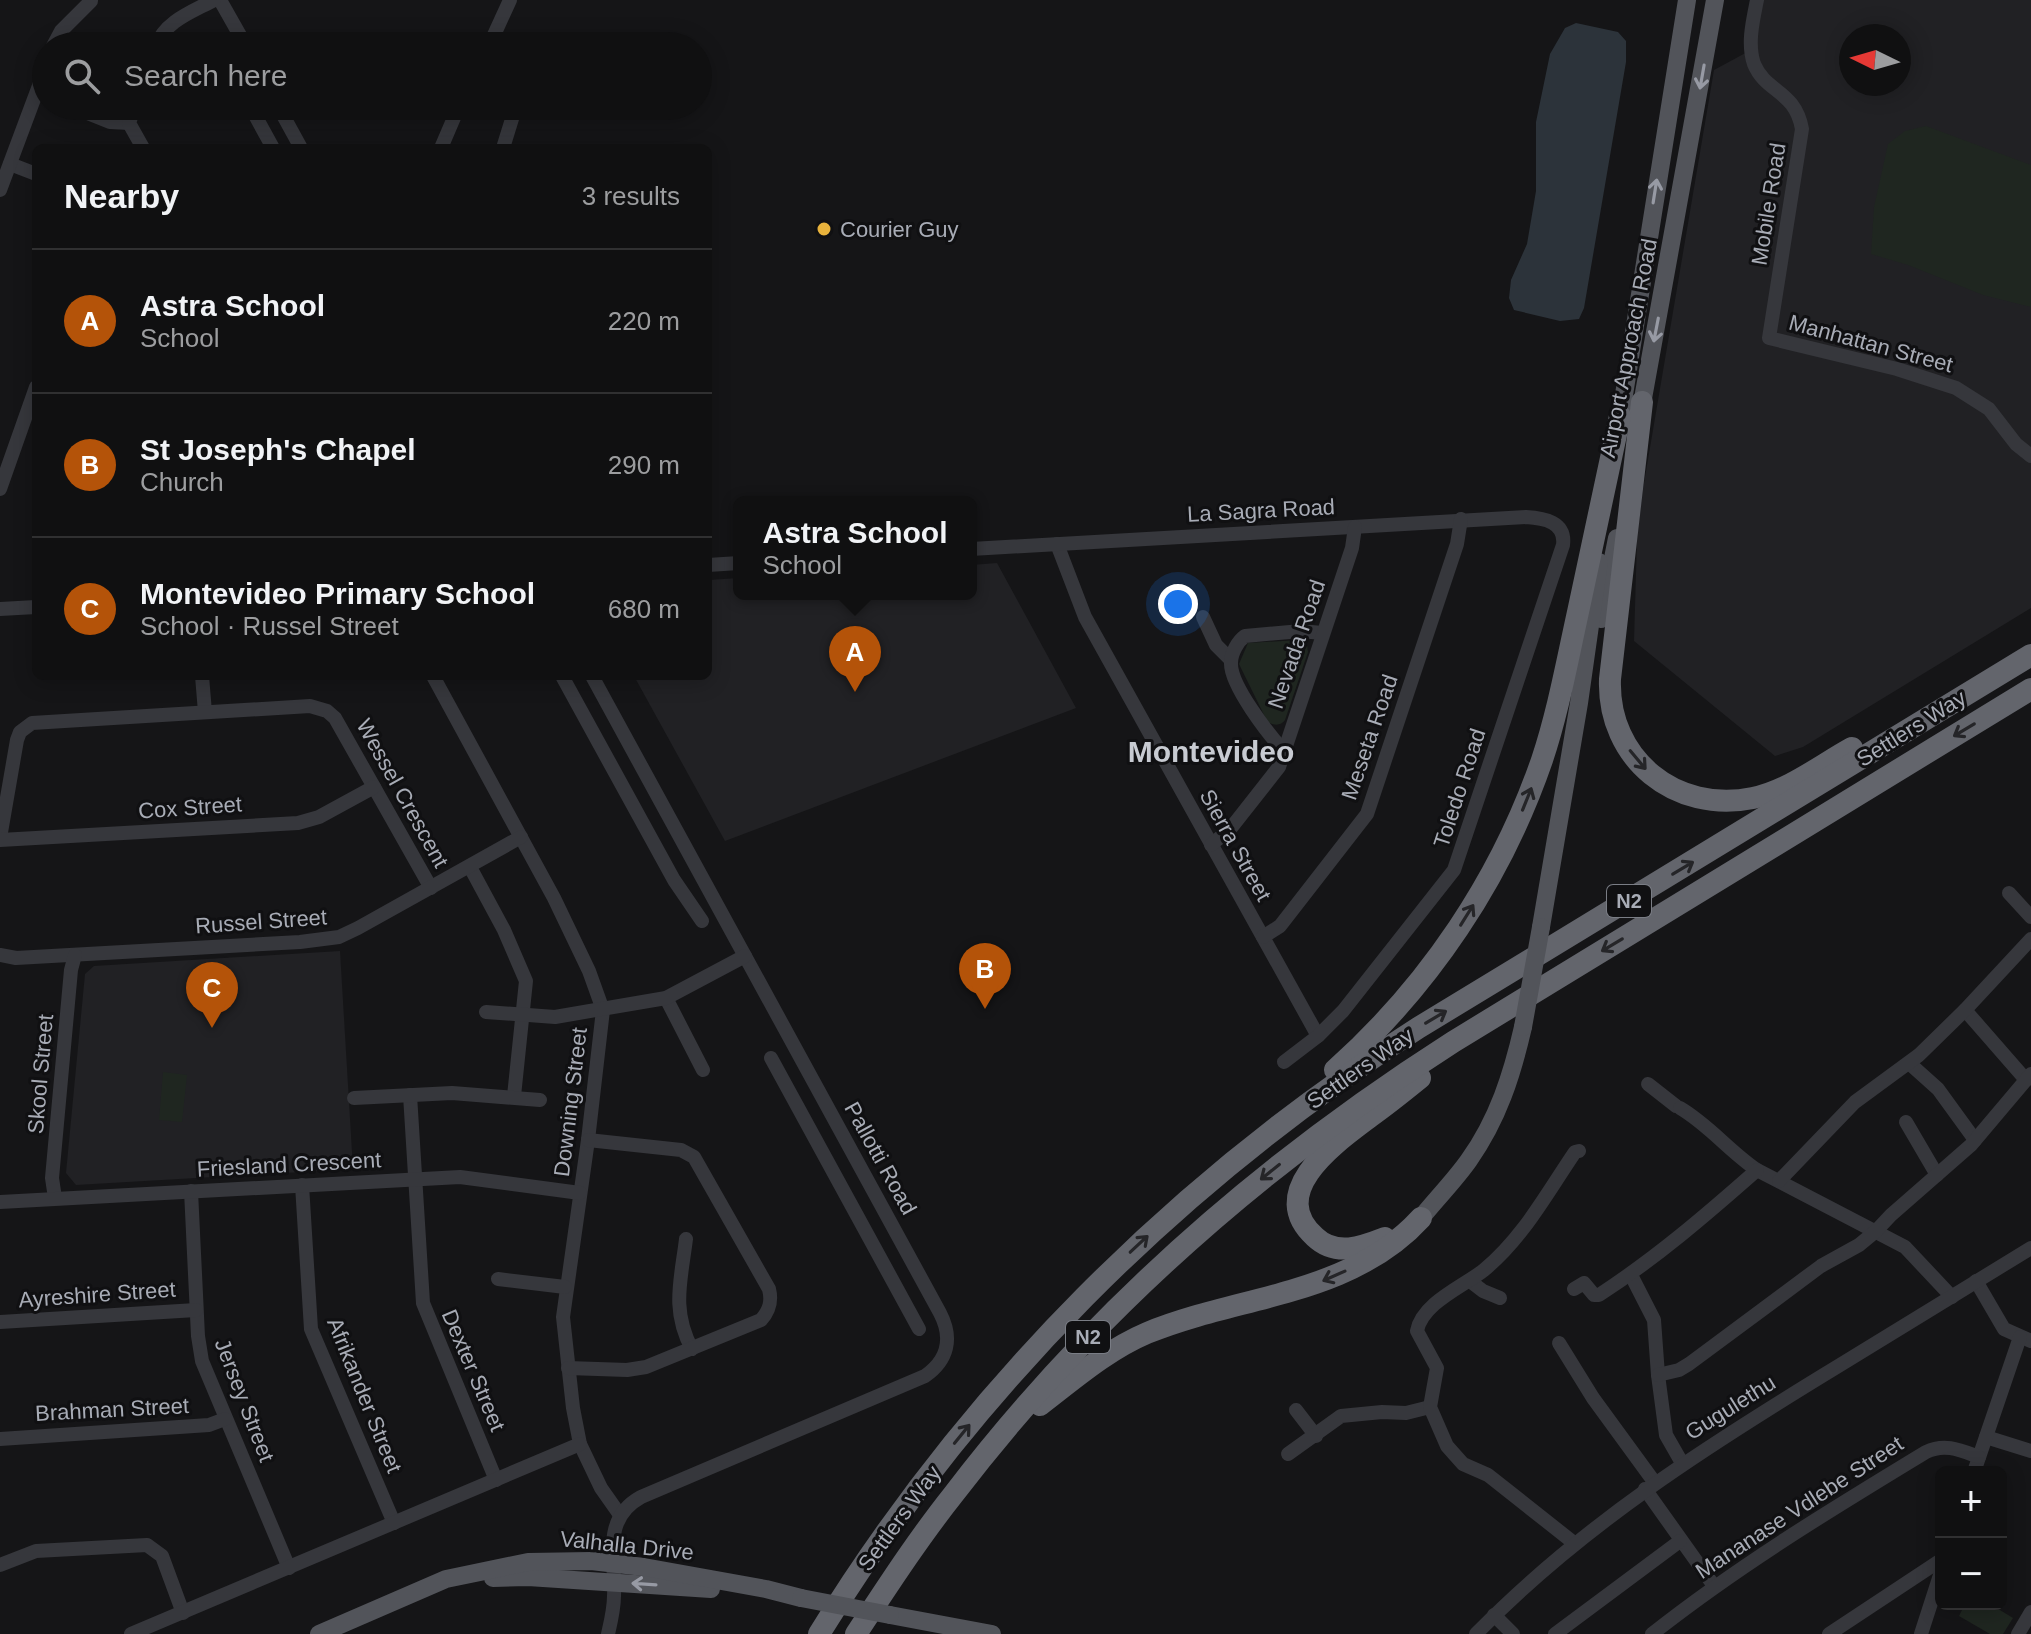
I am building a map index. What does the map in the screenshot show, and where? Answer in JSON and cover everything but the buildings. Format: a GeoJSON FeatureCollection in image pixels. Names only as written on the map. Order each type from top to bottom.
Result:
{"type":"FeatureCollection","features":[{"type":"Feature","properties":{"kind":"highway"},"geometry":{"type":"LineString","coordinates":[[1642,402],[1609,684],[1615,717],[1624,741],[1637,761],[1656,780],[1704,800],[1742,800],[1777,790],[2031,647]]}},
{"type":"Feature","properties":{"kind":"highway"},"geometry":{"type":"LineString","coordinates":[[1236,1160],[1348,1059],[1400,1005],[1455,934],[1501,856],[1531,788],[1555,716],[1620,416]]}},
{"type":"Feature","properties":{"kind":"highway","name":"Settlers Way"},"geometry":{"type":"LineString","coordinates":[[819,1634],[913,1496],[1007,1380],[1117,1265],[1236,1160],[1333,1086],[1410,1033],[2031,655]]}},
{"type":"Feature","properties":{"kind":"highway","name":"Settlers Way"},"geometry":{"type":"LineString","coordinates":[[856,1634],[929,1526],[1015,1418],[1083,1343],[1168,1259],[1251,1186],[1331,1124],[1399,1077],[2031,689]]}},
{"type":"Feature","properties":{"kind":"highway"},"geometry":{"type":"LineString","coordinates":[[1421,1218],[1368,1245],[1350,1249],[1334,1248],[1319,1241],[1306,1227],[1299,1205],[1301,1188],[1310,1170],[1330,1148],[1508,1008]]}},
{"type":"Feature","properties":{"kind":"highway"},"geometry":{"type":"LineString","coordinates":[[886,1589],[1027,1416],[1083,1370],[1146,1333],[1319,1283],[1342,1273],[1392,1244],[1421,1218]]}},
{"type":"Feature","properties":{"kind":"main road","name":"Airport Approach Road"},"geometry":{"type":"LineString","coordinates":[[1421,1218],[1464,1167],[1494,1117],[1512,1071],[1523,1027],[1579,703],[1620,416],[1687,0]]}},
{"type":"Feature","properties":{"kind":"main road","name":"Airport Approach Road"},"geometry":{"type":"LineString","coordinates":[[1579,703],[1603,610],[1715,0]]}},
{"type":"Feature","properties":{"kind":"main road","name":"Valhalla Drive"},"geometry":{"type":"LineString","coordinates":[[319,1634],[427,1589],[504,1577],[613,1572],[778,1593],[992,1634]]}},
{"type":"Feature","properties":{"kind":"street"},"geometry":{"type":"LineString","coordinates":[[165,32],[169,25],[214,0]]}},
{"type":"Feature","properties":{"kind":"street"},"geometry":{"type":"LineString","coordinates":[[220,0],[238,32]]}},
{"type":"Feature","properties":{"kind":"street"},"geometry":{"type":"LineString","coordinates":[[486,32],[500,0]]}},
{"type":"Feature","properties":{"kind":"street"},"geometry":{"type":"LineString","coordinates":[[495,32],[510,0]]}},
{"type":"Feature","properties":{"kind":"street","name":"Mobile Road"},"geometry":{"type":"LineString","coordinates":[[1757,0],[1751,42],[1755,67],[1768,83],[1789,98],[1798,112],[1802,129],[1769,338]]}},
{"type":"Feature","properties":{"kind":"street"},"geometry":{"type":"LineString","coordinates":[[60,32],[91,1]]}},
{"type":"Feature","properties":{"kind":"street"},"geometry":{"type":"LineString","coordinates":[[0,190],[32,117]]}},
{"type":"Feature","properties":{"kind":"street"},"geometry":{"type":"LineString","coordinates":[[105,120],[129,123]]}},
{"type":"Feature","properties":{"kind":"street"},"geometry":{"type":"LineString","coordinates":[[130,120],[141,144]]}},
{"type":"Feature","properties":{"kind":"street"},"geometry":{"type":"LineString","coordinates":[[258,120],[271,144]]}},
{"type":"Feature","properties":{"kind":"street"},"geometry":{"type":"LineString","coordinates":[[286,120],[299,144]]}},
{"type":"Feature","properties":{"kind":"street"},"geometry":{"type":"LineString","coordinates":[[435,144],[444,120]]}},
{"type":"Feature","properties":{"kind":"street"},"geometry":{"type":"LineString","coordinates":[[443,144],[453,120]]}},
{"type":"Feature","properties":{"kind":"street"},"geometry":{"type":"LineString","coordinates":[[504,144],[512,120]]}},
{"type":"Feature","properties":{"kind":"street"},"geometry":{"type":"LineString","coordinates":[[10,164],[32,172]]}},
{"type":"Feature","properties":{"kind":"street","name":"Manhattan Street"},"geometry":{"type":"LineString","coordinates":[[1769,338],[1897,369],[1956,388],[1989,409],[2016,444],[2031,456]]}},
{"type":"Feature","properties":{"kind":"street"},"geometry":{"type":"LineString","coordinates":[[0,489],[32,398]]}},
{"type":"Feature","properties":{"kind":"street","name":"La Sagra Road"},"geometry":{"type":"LineString","coordinates":[[977,549],[1461,519],[1526,517],[1553,522]]}},
{"type":"Feature","properties":{"kind":"street","name":"Meseta Road"},"geometry":{"type":"LineString","coordinates":[[1263,937],[1280,926],[1367,814],[1457,544],[1461,519]]}},
{"type":"Feature","properties":{"kind":"street","name":"Toledo Road"},"geometry":{"type":"LineString","coordinates":[[1284,1062],[1318,1036],[1343,1011],[1456,868],[1563,545],[1563,532],[1553,522]]}},
{"type":"Feature","properties":{"kind":"street","name":"Nevada Road"},"geometry":{"type":"LineString","coordinates":[[1211,845],[1231,828],[1273,777],[1352,548],[1355,527]]}},
{"type":"Feature","properties":{"kind":"street","name":"Sierra Street"},"geometry":{"type":"LineString","coordinates":[[1057,544],[1085,617],[1318,1036]]}},
{"type":"Feature","properties":{"kind":"street"},"geometry":{"type":"LineString","coordinates":[[712,565],[733,563]]}},
{"type":"Feature","properties":{"kind":"street"},"geometry":{"type":"LineString","coordinates":[[0,609],[32,607]]}},
{"type":"Feature","properties":{"kind":"street"},"geometry":{"type":"LineString","coordinates":[[1203,617],[1216,645],[1231,660]]}},
{"type":"Feature","properties":{"kind":"street"},"geometry":{"type":"LineString","coordinates":[[1284,751],[1260,724],[1233,674],[1231,660],[1240,640],[1252,634],[1322,633]]}},
{"type":"Feature","properties":{"kind":"street"},"geometry":{"type":"LineString","coordinates":[[202,680],[205,712]]}},
{"type":"Feature","properties":{"kind":"street","name":"Downing Street"},"geometry":{"type":"LineString","coordinates":[[435,680],[521,837],[589,971],[603,1010],[563,1317],[580,1444],[595,1472],[624,1510]]}},
{"type":"Feature","properties":{"kind":"street"},"geometry":{"type":"LineString","coordinates":[[564,680],[662,859],[702,921]]}},
{"type":"Feature","properties":{"kind":"street","name":"Pallotti Road"},"geometry":{"type":"LineString","coordinates":[[594,680],[940,1313],[948,1333],[946,1354],[933,1371],[907,1385],[641,1497],[624,1510]]}},
{"type":"Feature","properties":{"kind":"street","name":"Wessel Crescent"},"geometry":{"type":"LineString","coordinates":[[0,839],[17,740],[26,726],[32,723],[310,706],[327,711],[335,718],[431,888]]}},
{"type":"Feature","properties":{"kind":"street","name":"Cox Street"},"geometry":{"type":"LineString","coordinates":[[0,839],[298,823],[319,817],[374,787]]}},
{"type":"Feature","properties":{"kind":"street","name":"Russel Street"},"geometry":{"type":"LineString","coordinates":[[75,955],[328,939],[358,928],[521,837]]}},
{"type":"Feature","properties":{"kind":"street"},"geometry":{"type":"LineString","coordinates":[[662,859],[686,847]]}},
{"type":"Feature","properties":{"kind":"street"},"geometry":{"type":"LineString","coordinates":[[470,867],[526,981],[514,1096]]}},
{"type":"Feature","properties":{"kind":"street"},"geometry":{"type":"LineString","coordinates":[[2009,893],[2031,917]]}},
{"type":"Feature","properties":{"kind":"street"},"geometry":{"type":"LineString","coordinates":[[1779,1181],[1855,1102],[1909,1063],[1965,1010],[2031,939]]}},
{"type":"Feature","properties":{"kind":"street"},"geometry":{"type":"LineString","coordinates":[[0,955],[16,958],[75,955]]}},
{"type":"Feature","properties":{"kind":"street","name":"Skool Street"},"geometry":{"type":"LineString","coordinates":[[55,1198],[52,1178],[71,970],[75,955]]}},
{"type":"Feature","properties":{"kind":"street"},"geometry":{"type":"LineString","coordinates":[[486,1012],[548,1018],[666,998],[745,956]]}},
{"type":"Feature","properties":{"kind":"street"},"geometry":{"type":"LineString","coordinates":[[666,998],[703,1070]]}},
{"type":"Feature","properties":{"kind":"street"},"geometry":{"type":"LineString","coordinates":[[1658,1375],[1689,1364],[1821,1266],[1876,1231],[1975,1140],[2028,1077],[1965,1010]]}},
{"type":"Feature","properties":{"kind":"street"},"geometry":{"type":"LineString","coordinates":[[771,1058],[919,1329]]}},
{"type":"Feature","properties":{"kind":"street"},"geometry":{"type":"LineString","coordinates":[[1909,1063],[1938,1089],[1975,1140]]}},
{"type":"Feature","properties":{"kind":"street"},"geometry":{"type":"LineString","coordinates":[[1648,1084],[1704,1125],[1736,1156],[1757,1170],[1912,1252],[1952,1297]]}},
{"type":"Feature","properties":{"kind":"street"},"geometry":{"type":"LineString","coordinates":[[354,1098],[452,1093],[540,1100]]}},
{"type":"Feature","properties":{"kind":"street"},"geometry":{"type":"LineString","coordinates":[[798,1108],[820,1094]]}},
{"type":"Feature","properties":{"kind":"street","name":"Dexter Street"},"geometry":{"type":"LineString","coordinates":[[410,1095],[423,1303],[496,1480]]}},
{"type":"Feature","properties":{"kind":"street"},"geometry":{"type":"LineString","coordinates":[[1906,1122],[1937,1175]]}},
{"type":"Feature","properties":{"kind":"street"},"geometry":{"type":"LineString","coordinates":[[568,1368],[635,1370],[761,1320],[770,1306],[769,1289],[694,1157],[681,1150],[588,1140]]}},
{"type":"Feature","properties":{"kind":"street"},"geometry":{"type":"LineString","coordinates":[[1574,1543],[1488,1475],[1458,1460],[1447,1446],[1430,1407],[1437,1368],[1417,1331],[1419,1322],[1433,1307],[1470,1281],[1517,1239],[1575,1152],[1579,1151]]}},
{"type":"Feature","properties":{"kind":"street"},"geometry":{"type":"LineString","coordinates":[[1574,1289],[1584,1283],[1594,1295],[1599,1295],[1631,1275],[1677,1240],[1757,1170]]}},
{"type":"Feature","properties":{"kind":"street","name":"Friesland Crescent"},"geometry":{"type":"LineString","coordinates":[[0,1202],[460,1177],[580,1193]]}},
{"type":"Feature","properties":{"kind":"street","name":"Afrikander Street"},"geometry":{"type":"LineString","coordinates":[[302,1185],[311,1329],[394,1523]]}},
{"type":"Feature","properties":{"kind":"street","name":"Jersey Street"},"geometry":{"type":"LineString","coordinates":[[191,1191],[196,1310],[202,1361],[289,1568]]}},
{"type":"Feature","properties":{"kind":"street"},"geometry":{"type":"LineString","coordinates":[[686,1239],[677,1304],[683,1333],[692,1349]]}},
{"type":"Feature","properties":{"kind":"street","name":"Gugulethu"},"geometry":{"type":"LineString","coordinates":[[1476,1634],[1574,1543],[1682,1463],[2031,1248]]}},
{"type":"Feature","properties":{"kind":"street"},"geometry":{"type":"LineString","coordinates":[[885,1266],[908,1254]]}},
{"type":"Feature","properties":{"kind":"street"},"geometry":{"type":"LineString","coordinates":[[1631,1275],[1654,1320],[1666,1435],[1682,1463]]}},
{"type":"Feature","properties":{"kind":"street"},"geometry":{"type":"LineString","coordinates":[[498,1279],[565,1287]]}},
{"type":"Feature","properties":{"kind":"street"},"geometry":{"type":"LineString","coordinates":[[1470,1281],[1500,1298]]}},
{"type":"Feature","properties":{"kind":"street"},"geometry":{"type":"LineString","coordinates":[[1976,1281],[2001,1326],[2026,1339],[1976,1466]]}},
{"type":"Feature","properties":{"kind":"street","name":"Ayreshire Street"},"geometry":{"type":"LineString","coordinates":[[0,1322],[196,1310]]}},
{"type":"Feature","properties":{"kind":"street"},"geometry":{"type":"LineString","coordinates":[[1559,1343],[1650,1486],[1680,1541],[1714,1586]]}},
{"type":"Feature","properties":{"kind":"street"},"geometry":{"type":"LineString","coordinates":[[1288,1454],[1341,1416],[1406,1413],[1430,1407]]}},
{"type":"Feature","properties":{"kind":"street"},"geometry":{"type":"LineString","coordinates":[[1296,1410],[1316,1436]]}},
{"type":"Feature","properties":{"kind":"street","name":"Brahman Street"},"geometry":{"type":"LineString","coordinates":[[0,1439],[209,1425],[225,1419]]}},
{"type":"Feature","properties":{"kind":"street"},"geometry":{"type":"LineString","coordinates":[[1986,1437],[2031,1451]]}},
{"type":"Feature","properties":{"kind":"street"},"geometry":{"type":"LineString","coordinates":[[131,1634],[580,1444]]}},
{"type":"Feature","properties":{"kind":"street","name":"Mananase Vdlebe Street"},"geometry":{"type":"LineString","coordinates":[[1652,1634],[1714,1586],[1926,1452],[1948,1447],[1979,1457]]}},
{"type":"Feature","properties":{"kind":"street"},"geometry":{"type":"LineString","coordinates":[[608,1634],[612,1613],[612,1540],[624,1510]]}},
{"type":"Feature","properties":{"kind":"street"},"geometry":{"type":"LineString","coordinates":[[1555,1634],[1680,1541]]}},
{"type":"Feature","properties":{"kind":"street"},"geometry":{"type":"LineString","coordinates":[[0,1565],[36,1551],[147,1545],[162,1556],[183,1613]]}},
{"type":"Feature","properties":{"kind":"street"},"geometry":{"type":"LineString","coordinates":[[1829,1634],[1935,1564]]}},
{"type":"Feature","properties":{"kind":"street"},"geometry":{"type":"LineString","coordinates":[[1921,1634],[1935,1591]]}},
{"type":"Feature","properties":{"kind":"street"},"geometry":{"type":"LineString","coordinates":[[2018,1634],[2031,1612]]}},
{"type":"Feature","properties":{"kind":"street"},"geometry":{"type":"LineString","coordinates":[[1494,1615],[1513,1634]]}},
{"type":"Feature","properties":{"kind":"shaded area"},"geometry":{"type":"Polygon","coordinates":[[[1758,0],[2031,0],[2031,608],[1803,747],[1775,756],[1634,641],[1637,539],[1643,489],[1714,70],[1751,50],[1758,0]]]}},
{"type":"Feature","properties":{"kind":"shaded area"},"geometry":{"type":"Polygon","coordinates":[[[1576,23],[1618,32],[1626,41],[1626,62],[1584,308],[1579,319],[1560,321],[1514,310],[1509,298],[1511,280],[1527,244],[1536,191],[1536,122],[1550,54],[1565,28],[1576,23]]]}},
{"type":"Feature","properties":{"kind":"shaded area"},"geometry":{"type":"Polygon","coordinates":[[[1926,126],[2031,165],[2031,307],[1983,295],[1871,254],[1874,207],[1888,144],[1905,131],[1926,126]]]}},
{"type":"Feature","properties":{"kind":"shaded area"},"geometry":{"type":"Polygon","coordinates":[[[997,563],[1076,708],[725,841],[636,680],[712,680],[712,580],[733,578],[733,600],[977,600],[977,565],[997,563]]]}},
{"type":"Feature","properties":{"kind":"shaded area"},"geometry":{"type":"Polygon","coordinates":[[[1300,640],[1307,645],[1308,652],[1285,720],[1272,724],[1267,721],[1239,664],[1248,643],[1300,640]]]}},
{"type":"Feature","properties":{"kind":"shaded area"},"geometry":{"type":"Polygon","coordinates":[[[340,951],[353,1169],[76,1185],[66,1173],[85,974],[94,966],[340,951]]]}},
{"type":"Feature","properties":{"kind":"shaded area"},"geometry":{"type":"Polygon","coordinates":[[[163,1072],[187,1075],[182,1122],[159,1120],[163,1072]]]}},
{"type":"Feature","properties":{"kind":"shaded area"},"geometry":{"type":"Polygon","coordinates":[[[1962,1610],[2000,1610],[2013,1618],[2003,1634],[1990,1634],[1959,1616],[1962,1610]]]}},
{"type":"Feature","properties":{"kind":"place","name":"Courier Guy"},"geometry":{"type":"Point","coordinates":[824,229]}},
{"type":"Feature","properties":{"kind":"place","name":"Astra School"},"geometry":{"type":"Point","coordinates":[855,692]}},
{"type":"Feature","properties":{"kind":"place","name":"St Joseph's Chapel"},"geometry":{"type":"Point","coordinates":[985,1009]}},
{"type":"Feature","properties":{"kind":"place","name":"Montevideo Primary School"},"geometry":{"type":"Point","coordinates":[212,1028]}},
{"type":"Feature","properties":{"kind":"district","name":"Montevideo"},"geometry":{"type":"Point","coordinates":[1211,752]}}]}
